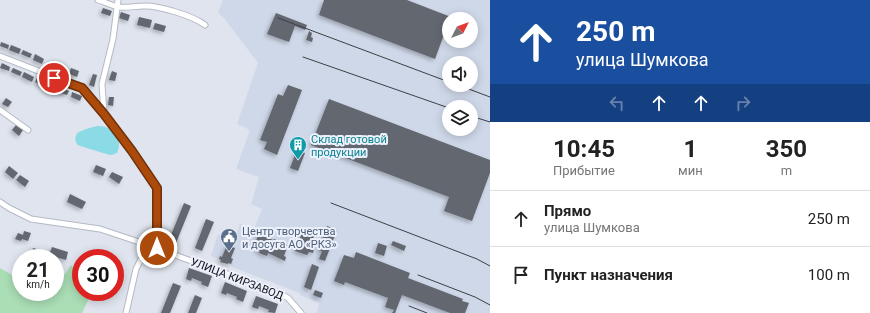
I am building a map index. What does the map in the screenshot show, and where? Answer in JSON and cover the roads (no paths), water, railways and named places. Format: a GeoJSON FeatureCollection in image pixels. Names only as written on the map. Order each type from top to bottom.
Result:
{"type":"FeatureCollection","features":[{"type":"Feature","properties":{"kind":"street"},"geometry":{"type":"LineString","coordinates":[[98,0],[117,7],[158,7],[193,18],[205,25]]}},
{"type":"Feature","properties":{"kind":"street"},"geometry":{"type":"LineString","coordinates":[[104,114],[102,84],[113,39],[118,0]]}},
{"type":"Feature","properties":{"kind":"street"},"geometry":{"type":"LineString","coordinates":[[0,56],[82,88],[104,114],[132,151],[157,188],[157,248]]}},
{"type":"Feature","properties":{"kind":"street"},"geometry":{"type":"LineString","coordinates":[[0,110],[28,130]]}},
{"type":"Feature","properties":{"kind":"street","name":"УЛИЦА КИРЗАВОД"},"geometry":{"type":"LineString","coordinates":[[0,202],[31,219],[100,229],[279,292],[301,313]]}},
{"type":"Feature","properties":{"kind":"street"},"geometry":{"type":"LineString","coordinates":[[126,313],[136,269],[148,245]]}},
{"type":"Feature","properties":{"kind":"water"},"geometry":{"type":"Polygon","coordinates":[[[97,126],[102,126],[112,130],[118,138],[119,148],[117,153],[110,155],[77,144],[75,139],[77,133],[97,126]]]}},
{"type":"Feature","properties":{"kind":"railway"},"geometry":{"type":"LineString","coordinates":[[278,18],[442,79]]}},
{"type":"Feature","properties":{"kind":"railway"},"geometry":{"type":"LineString","coordinates":[[303,57],[442,106]]}},
{"type":"Feature","properties":{"kind":"railway"},"geometry":{"type":"LineString","coordinates":[[477,92],[490,97]]}},
{"type":"Feature","properties":{"kind":"railway"},"geometry":{"type":"LineString","coordinates":[[478,118],[490,122]]}},
{"type":"Feature","properties":{"kind":"railway"},"geometry":{"type":"LineString","coordinates":[[331,203],[477,259],[490,266]]}},
{"type":"Feature","properties":{"kind":"railway"},"geometry":{"type":"LineString","coordinates":[[418,275],[475,297],[490,305]]}},
{"type":"Feature","properties":{"kind":"railway"},"geometry":{"type":"LineString","coordinates":[[409,306],[427,313]]}},
{"type":"Feature","properties":{"kind":"place","name":"Склад готовой продукции"},"geometry":{"type":"Point","coordinates":[298,160]}},
{"type":"Feature","properties":{"kind":"place","name":"Центр творчества и досуга АО «РКЗ»"},"geometry":{"type":"Point","coordinates":[229,252]}}]}
